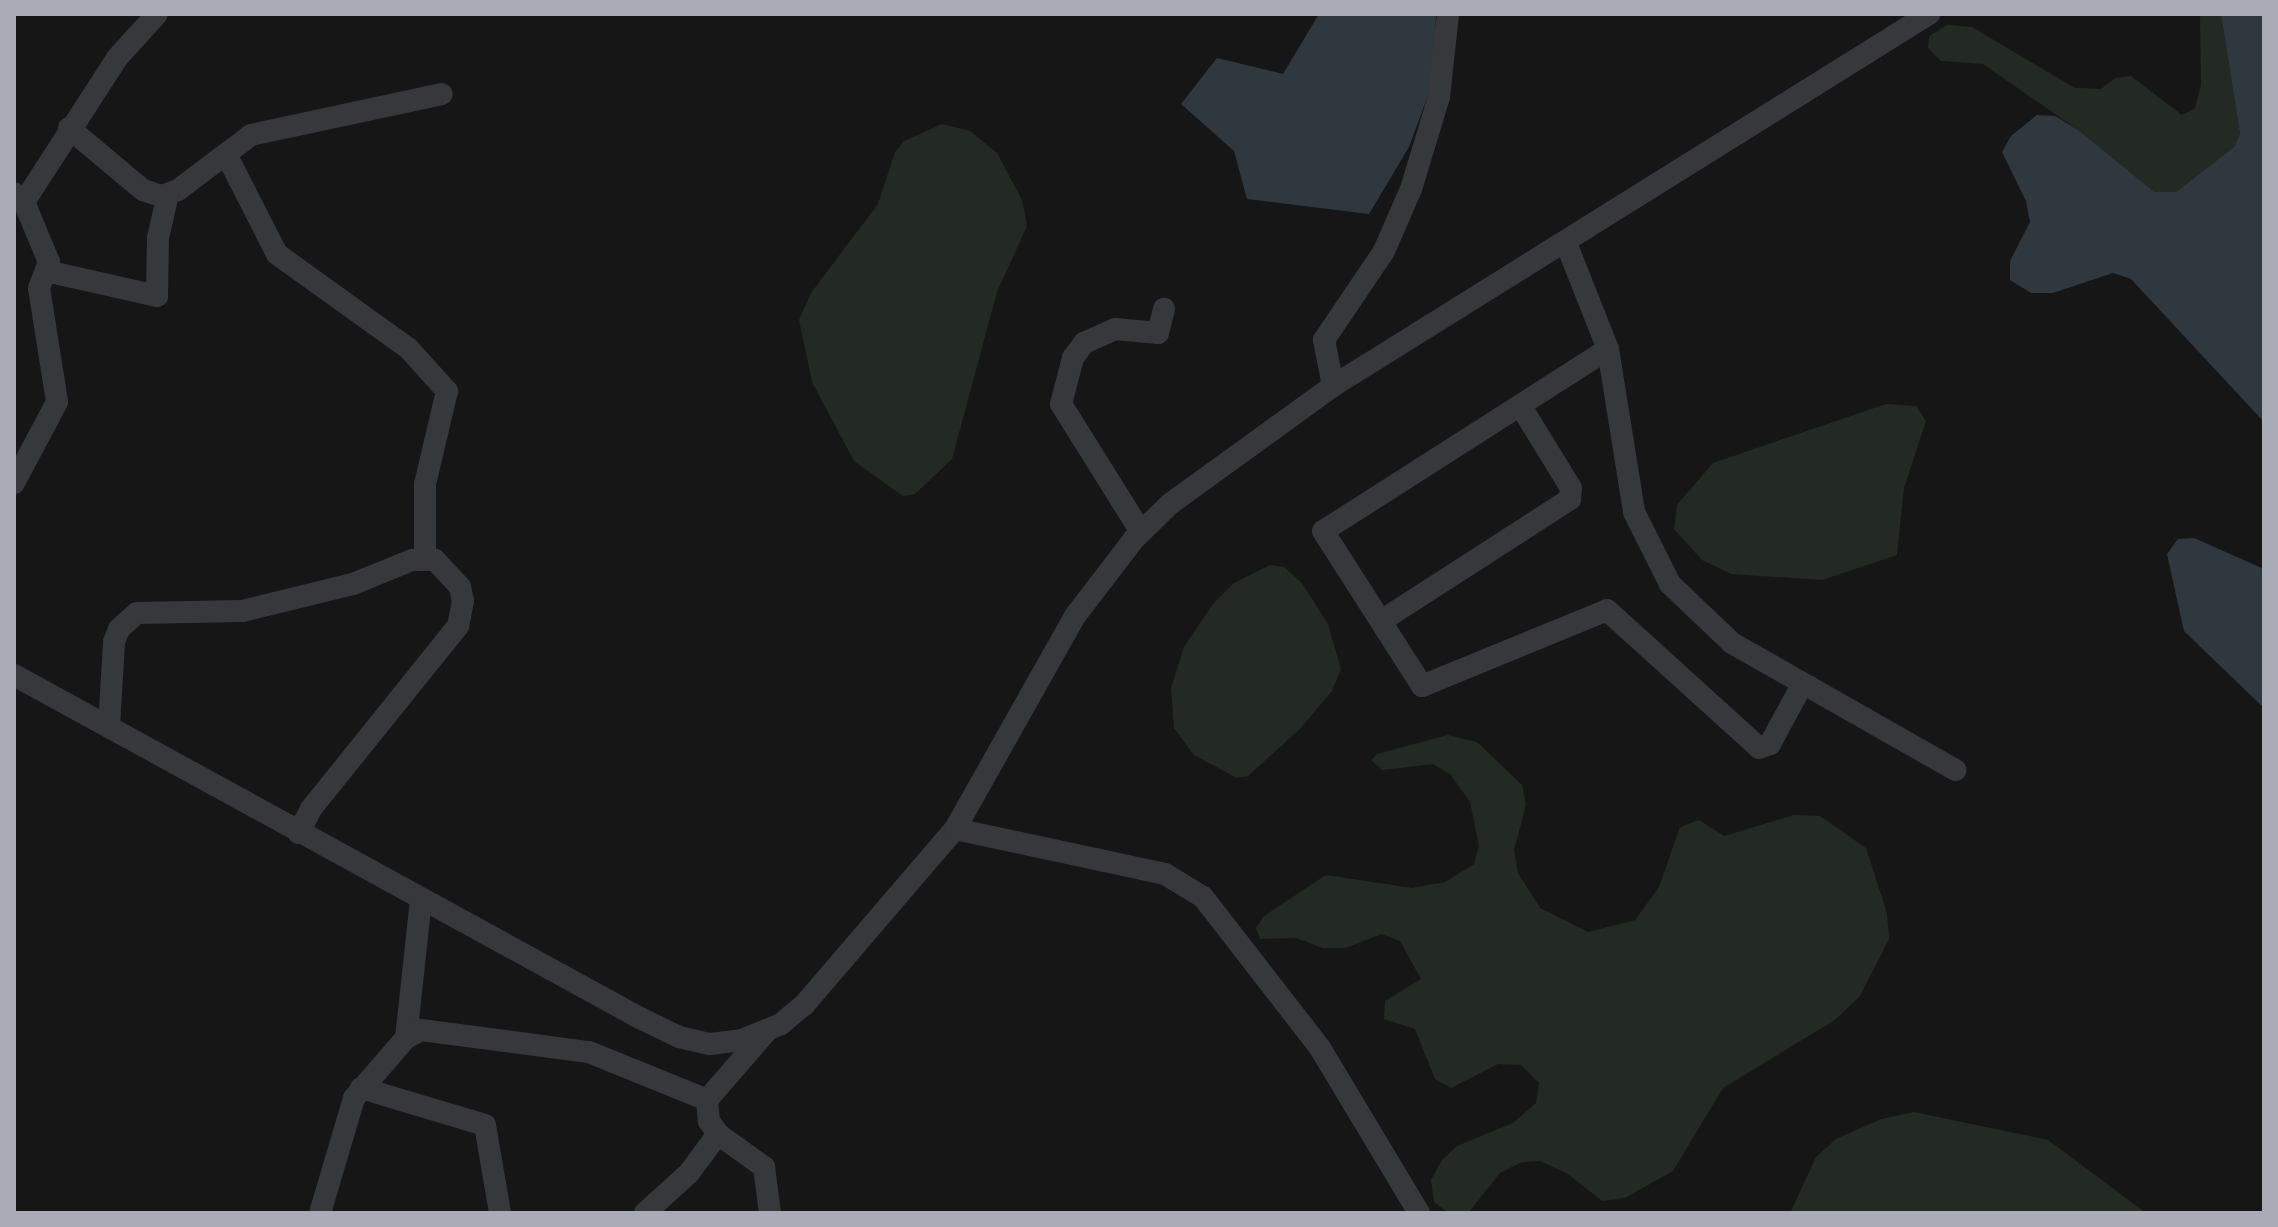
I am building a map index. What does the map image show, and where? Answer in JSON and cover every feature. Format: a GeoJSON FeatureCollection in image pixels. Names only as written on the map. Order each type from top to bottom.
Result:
{"type":"FeatureCollection","features":[{"type":"Feature","properties":{"kind":"street"},"geometry":{"type":"LineString","coordinates":[[14,483],[57,402],[39,288],[49,262],[19,198],[117,58],[157,14]]}},
{"type":"Feature","properties":{"kind":"street"},"geometry":{"type":"LineString","coordinates":[[1333,386],[1322,349],[1324,340],[1384,251],[1411,189],[1439,97],[1448,14]]}},
{"type":"Feature","properties":{"kind":"street"},"geometry":{"type":"LineString","coordinates":[[770,1213],[764,1167],[718,1134],[709,1121],[707,1100],[766,1032],[804,1005],[955,829],[1075,616],[1141,532],[1210,471],[1333,386],[1929,14]]}},
{"type":"Feature","properties":{"kind":"street"},"geometry":{"type":"LineString","coordinates":[[46,271],[157,296],[158,238],[168,194],[251,135],[442,94]]}},
{"type":"Feature","properties":{"kind":"street"},"geometry":{"type":"LineString","coordinates":[[69,128],[143,190],[168,194]]}},
{"type":"Feature","properties":{"kind":"street"},"geometry":{"type":"LineString","coordinates":[[226,154],[277,254],[409,349],[447,391],[425,484],[425,557]]}},
{"type":"Feature","properties":{"kind":"street"},"geometry":{"type":"LineString","coordinates":[[1566,243],[1608,349],[1634,512],[1651,555],[1670,584],[1705,621],[1802,685],[1956,770]]}},
{"type":"Feature","properties":{"kind":"street"},"geometry":{"type":"LineString","coordinates":[[1141,532],[1061,404],[1073,358],[1084,343],[1115,329],[1158,333],[1164,309]]}},
{"type":"Feature","properties":{"kind":"street"},"geometry":{"type":"LineString","coordinates":[[1608,349],[1323,531],[1422,686],[1612,612],[1765,750],[1802,685]]}},
{"type":"Feature","properties":{"kind":"street"},"geometry":{"type":"LineString","coordinates":[[1381,621],[1570,499],[1571,488],[1520,405]]}},
{"type":"Feature","properties":{"kind":"street"},"geometry":{"type":"LineString","coordinates":[[109,727],[114,642],[119,629],[137,613],[242,611],[353,584],[425,557],[442,565],[460,587],[463,601],[458,626],[311,809],[299,833]]}},
{"type":"Feature","properties":{"kind":"street"},"geometry":{"type":"LineString","coordinates":[[14,675],[421,900],[679,1037],[710,1044],[766,1032]]}},
{"type":"Feature","properties":{"kind":"street"},"geometry":{"type":"LineString","coordinates":[[955,829],[1165,874],[1203,897],[1320,1048],[1419,1213]]}},
{"type":"Feature","properties":{"kind":"street"},"geometry":{"type":"LineString","coordinates":[[406,1038],[421,900]]}},
{"type":"Feature","properties":{"kind":"street"},"geometry":{"type":"LineString","coordinates":[[320,1213],[347,1119],[361,1088],[406,1038],[433,1030],[577,1049],[707,1100]]}},
{"type":"Feature","properties":{"kind":"street"},"geometry":{"type":"LineString","coordinates":[[361,1088],[485,1125],[500,1213]]}},
{"type":"Feature","properties":{"kind":"street"},"geometry":{"type":"LineString","coordinates":[[645,1213],[689,1173],[718,1134]]}},
{"type":"Feature","properties":{"kind":"shaded area"},"geometry":{"type":"Polygon","coordinates":[[[1319,14],[1436,14],[1434,79],[1409,147],[1369,214],[1247,199],[1234,151],[1181,104],[1217,58],[1283,74],[1319,14]]]}},
{"type":"Feature","properties":{"kind":"shaded area"},"geometry":{"type":"Polygon","coordinates":[[[2200,14],[2221,14],[2240,134],[2234,147],[2176,192],[2154,192],[2138,184],[2078,130],[1983,64],[1941,61],[1928,48],[1929,36],[1947,25],[1972,27],[2075,88],[2101,89],[2115,78],[2131,76],[2182,115],[2195,108],[2201,85],[2200,14]]]}},
{"type":"Feature","properties":{"kind":"shaded area"},"geometry":{"type":"Polygon","coordinates":[[[2221,14],[2264,14],[2264,422],[2131,279],[2113,273],[2053,293],[2031,293],[2010,280],[2010,261],[2030,222],[2026,201],[2002,152],[2011,136],[2037,115],[2055,116],[2078,130],[2154,192],[2176,192],[2234,147],[2240,134],[2221,14]]]}},
{"type":"Feature","properties":{"kind":"shaded area"},"geometry":{"type":"Polygon","coordinates":[[[942,124],[970,131],[997,153],[1022,200],[1027,226],[997,292],[952,459],[915,494],[903,496],[854,461],[812,382],[799,320],[811,293],[878,204],[895,152],[904,141],[942,124]]]}},
{"type":"Feature","properties":{"kind":"shaded area"},"geometry":{"type":"Polygon","coordinates":[[[1886,404],[1916,406],[1926,421],[1904,488],[1897,555],[1822,580],[1731,574],[1702,560],[1674,529],[1677,505],[1713,463],[1886,404]]]}},
{"type":"Feature","properties":{"kind":"shaded area"},"geometry":{"type":"Polygon","coordinates":[[[2194,538],[2264,569],[2264,708],[2184,631],[2167,554],[2178,539],[2194,538]]]}},
{"type":"Feature","properties":{"kind":"shaded area"},"geometry":{"type":"Polygon","coordinates":[[[1270,565],[1284,567],[1302,583],[1328,624],[1341,669],[1332,691],[1300,729],[1248,776],[1237,778],[1194,755],[1174,728],[1171,688],[1184,647],[1213,604],[1234,583],[1270,565]]]}},
{"type":"Feature","properties":{"kind":"shaded area"},"geometry":{"type":"Polygon","coordinates":[[[1448,735],[1477,742],[1522,785],[1526,805],[1514,850],[1518,873],[1540,908],[1588,932],[1635,920],[1659,887],[1680,827],[1699,820],[1724,836],[1794,815],[1820,816],[1866,848],[1887,913],[1889,939],[1860,996],[1835,1020],[1723,1088],[1673,1171],[1625,1198],[1602,1201],[1568,1174],[1540,1161],[1522,1162],[1500,1173],[1469,1212],[1449,1213],[1434,1202],[1431,1180],[1442,1160],[1457,1146],[1513,1123],[1536,1103],[1539,1083],[1521,1065],[1498,1064],[1451,1088],[1435,1079],[1415,1029],[1384,1019],[1385,1001],[1421,979],[1400,941],[1382,934],[1345,948],[1323,948],[1296,938],[1260,939],[1256,928],[1264,916],[1326,875],[1412,888],[1445,882],[1474,864],[1479,846],[1470,802],[1450,774],[1433,764],[1382,770],[1371,760],[1377,754],[1448,735]]]}},
{"type":"Feature","properties":{"kind":"shaded area"},"geometry":{"type":"Polygon","coordinates":[[[1914,1112],[2048,1140],[2146,1213],[1790,1213],[1816,1157],[1836,1139],[1881,1119],[1914,1112]]]}}]}
